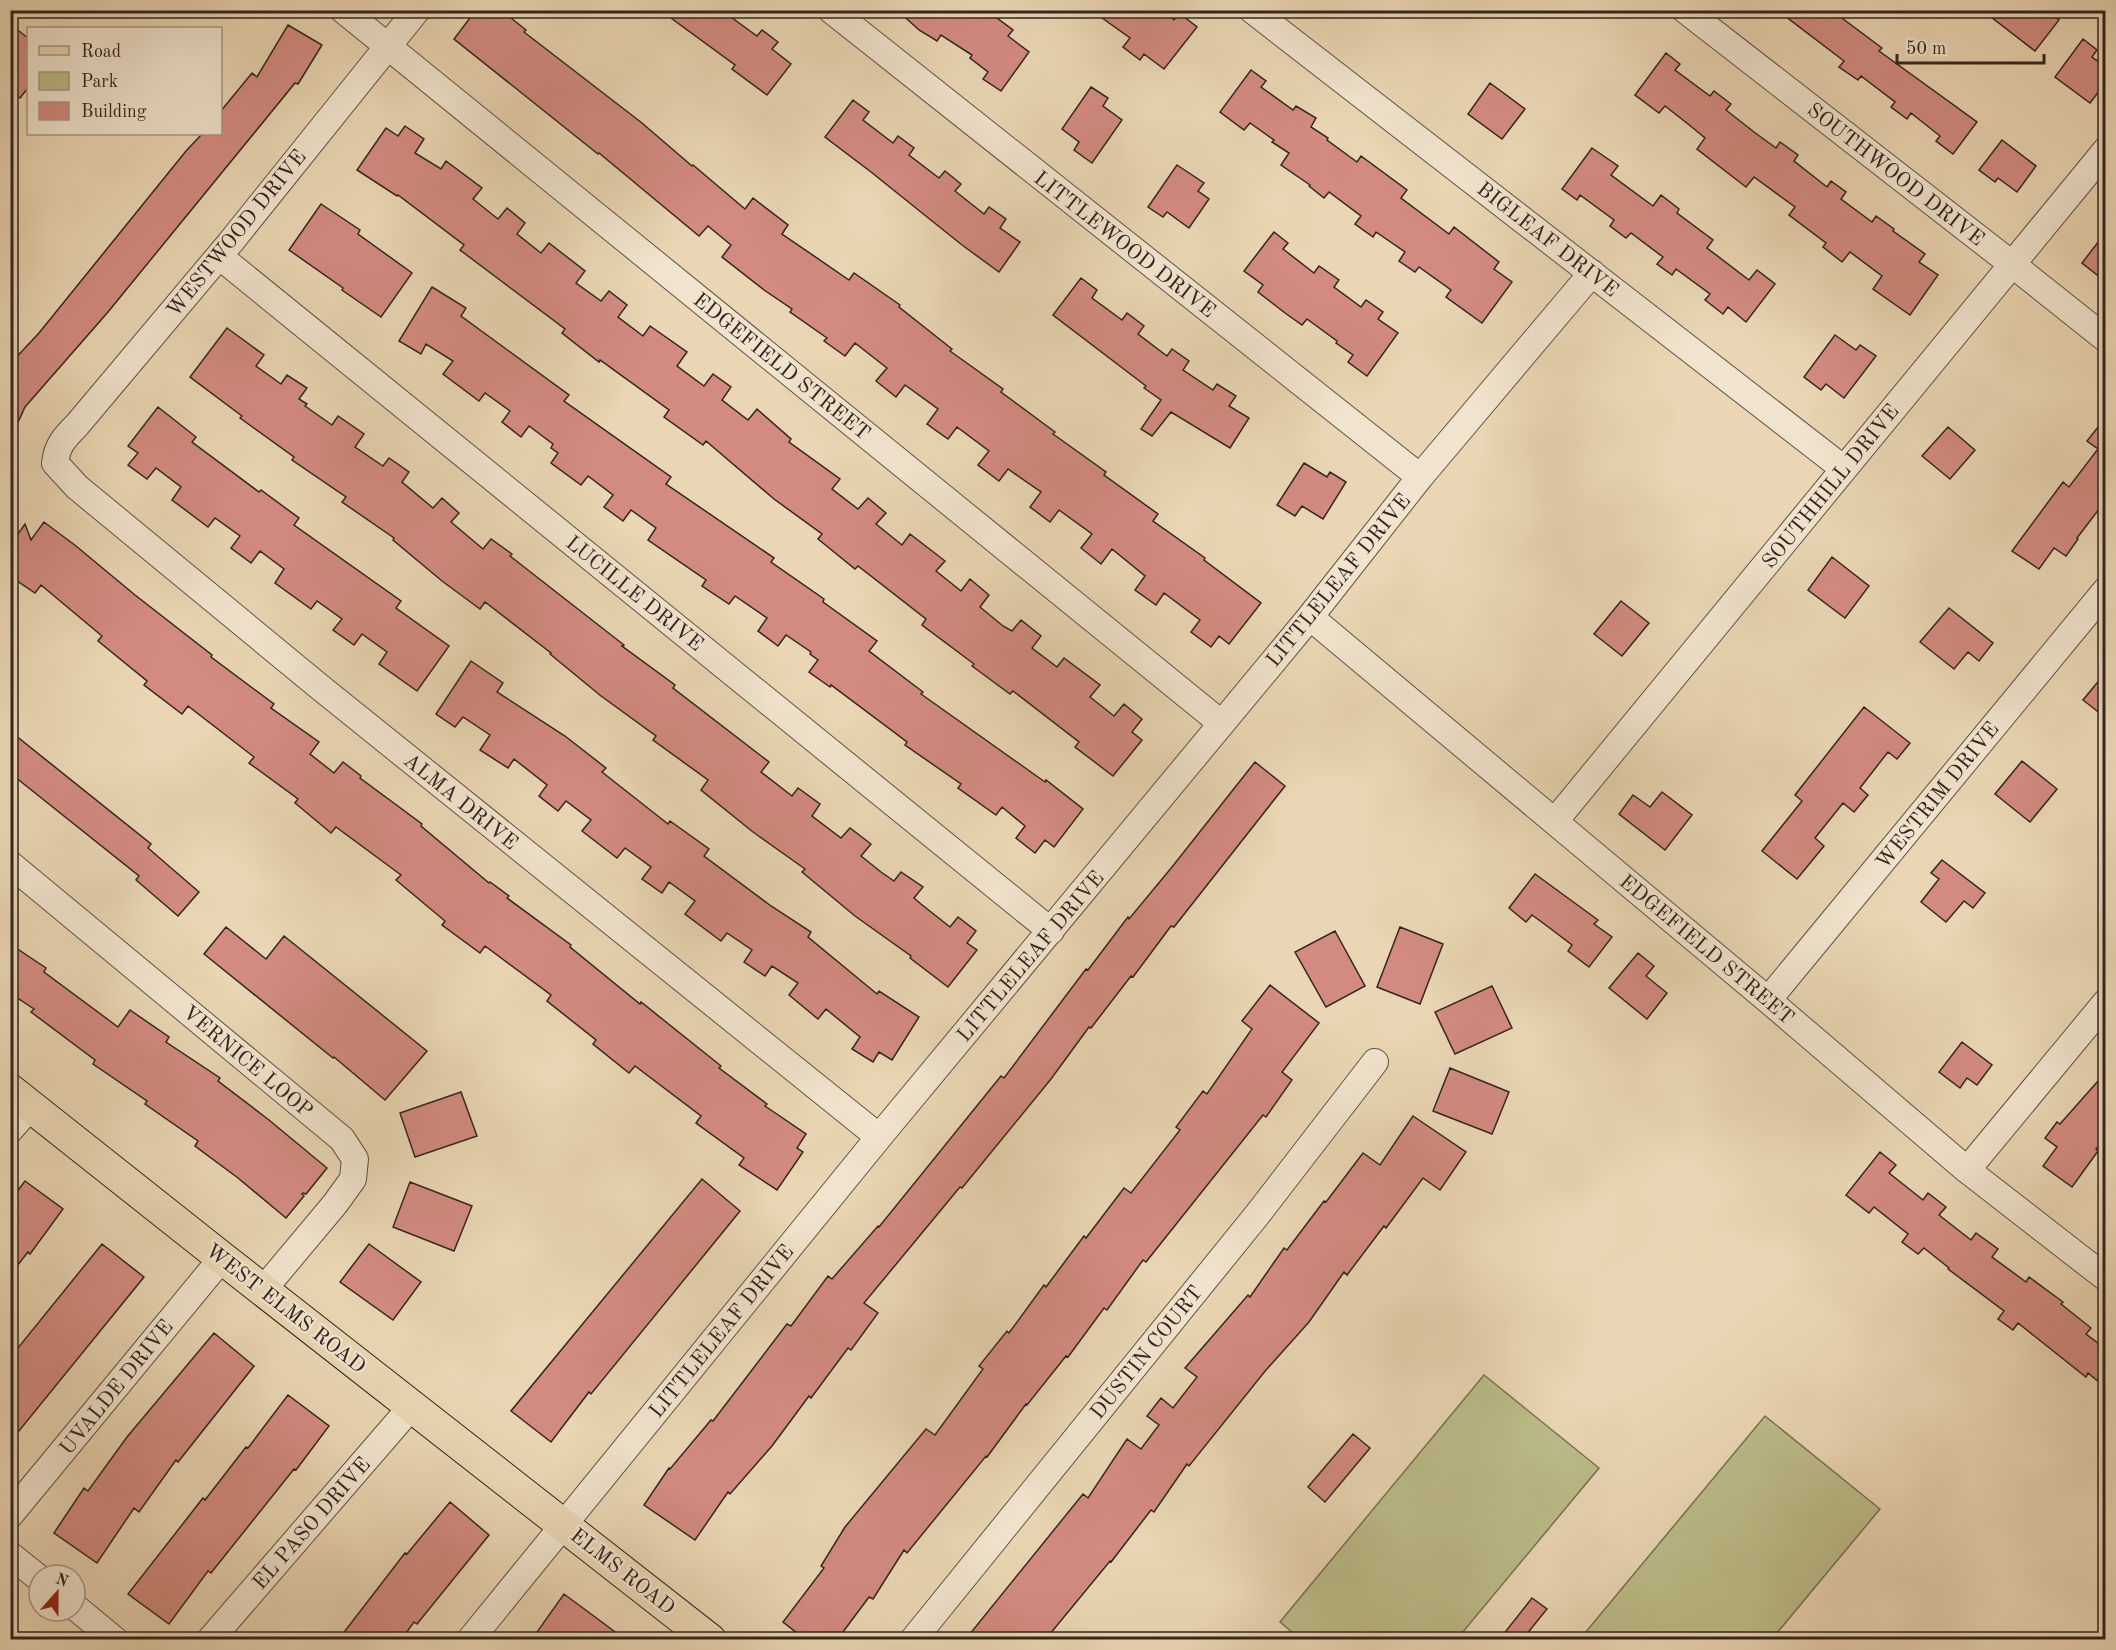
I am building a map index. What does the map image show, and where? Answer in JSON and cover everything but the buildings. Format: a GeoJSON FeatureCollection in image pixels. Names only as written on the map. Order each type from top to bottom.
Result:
{"type":"FeatureCollection","features":[{"type":"Feature","properties":{"kind":"main road","name":"WEST ELMS ROAD"},"geometry":{"type":"LineString","coordinates":[[21,1098],[222,1258],[564,1524]]}},
{"type":"Feature","properties":{"kind":"main road","name":"ELMS ROAD"},"geometry":{"type":"LineString","coordinates":[[564,1524],[710,1640]]}},
{"type":"Feature","properties":{"kind":"street","name":"EDGEFIELD STREET"},"geometry":{"type":"LineString","coordinates":[[343,10],[1221,723]]}},
{"type":"Feature","properties":{"kind":"street","name":"WESTWOOD DRIVE"},"geometry":{"type":"LineString","coordinates":[[56,455],[62,440],[219,256],[417,10]]}},
{"type":"Feature","properties":{"kind":"street","name":"LITTLEWOOD DRIVE"},"geometry":{"type":"LineString","coordinates":[[831,10],[1420,477]]}},
{"type":"Feature","properties":{"kind":"street","name":"BIGLEAF DRIVE"},"geometry":{"type":"LineString","coordinates":[[1252,10],[1844,468]]}},
{"type":"Feature","properties":{"kind":"street","name":"SOUTHWOOD DRIVE"},"geometry":{"type":"LineString","coordinates":[[1685,10],[2106,339]]}},
{"type":"Feature","properties":{"kind":"street","name":"SOUTHHILL DRIVE"},"geometry":{"type":"LineString","coordinates":[[1555,822],[2106,150]]}},
{"type":"Feature","properties":{"kind":"street","name":"LUCILLE DRIVE"},"geometry":{"type":"LineString","coordinates":[[219,256],[1051,931]]}},
{"type":"Feature","properties":{"kind":"street","name":"LITTLELEAF DRIVE"},"geometry":{"type":"LineString","coordinates":[[470,1640],[879,1137],[1310,617],[1420,477],[1592,273]]}},
{"type":"Feature","properties":{"kind":"street","name":"ALMA DRIVE"},"geometry":{"type":"LineString","coordinates":[[56,455],[54,463],[77,487],[321,688],[879,1137]]}},
{"type":"Feature","properties":{"kind":"street","name":"WESTRIM DRIVE"},"geometry":{"type":"LineString","coordinates":[[1768,1000],[2106,590]]}},
{"type":"Feature","properties":{"kind":"street","name":"EDGEFIELD STREET"},"geometry":{"type":"LineString","coordinates":[[1310,617],[1768,1000],[1967,1170],[2106,1278]]}},
{"type":"Feature","properties":{"kind":"street","name":"VERNICE LOOP"},"geometry":{"type":"LineString","coordinates":[[10,864],[342,1139],[355,1159],[353,1179],[263,1290]]}},
{"type":"Feature","properties":{"kind":"street"},"geometry":{"type":"LineString","coordinates":[[1967,1170],[2106,1002]]}},
{"type":"Feature","properties":{"kind":"street","name":"DUSTIN COURT"},"geometry":{"type":"LineString","coordinates":[[913,1640],[1257,1215],[1375,1062]]}},
{"type":"Feature","properties":{"kind":"street"},"geometry":{"type":"LineString","coordinates":[[10,1130],[21,1098]]}},
{"type":"Feature","properties":{"kind":"street","name":"UVALDE DRIVE"},"geometry":{"type":"LineString","coordinates":[[10,1515],[222,1258]]}},
{"type":"Feature","properties":{"kind":"street","name":"EL PASO DRIVE"},"geometry":{"type":"LineString","coordinates":[[210,1640],[412,1406]]}},
{"type":"Feature","properties":{"kind":"street"},"geometry":{"type":"LineString","coordinates":[[10,1555],[27,1568]]}},
{"type":"Feature","properties":{"kind":"street"},"geometry":{"type":"LineString","coordinates":[[87,1617],[115,1640]]}},
{"type":"Feature","properties":{"kind":"green space"},"geometry":{"type":"Polygon","coordinates":[[[1484,1375],[1599,1468],[1457,1639],[1300,1639],[1280,1622],[1484,1375]]]}},
{"type":"Feature","properties":{"kind":"green space"},"geometry":{"type":"Polygon","coordinates":[[[1765,1416],[1880,1509],[1772,1639],[1580,1639],[1765,1416]]]}}]}
